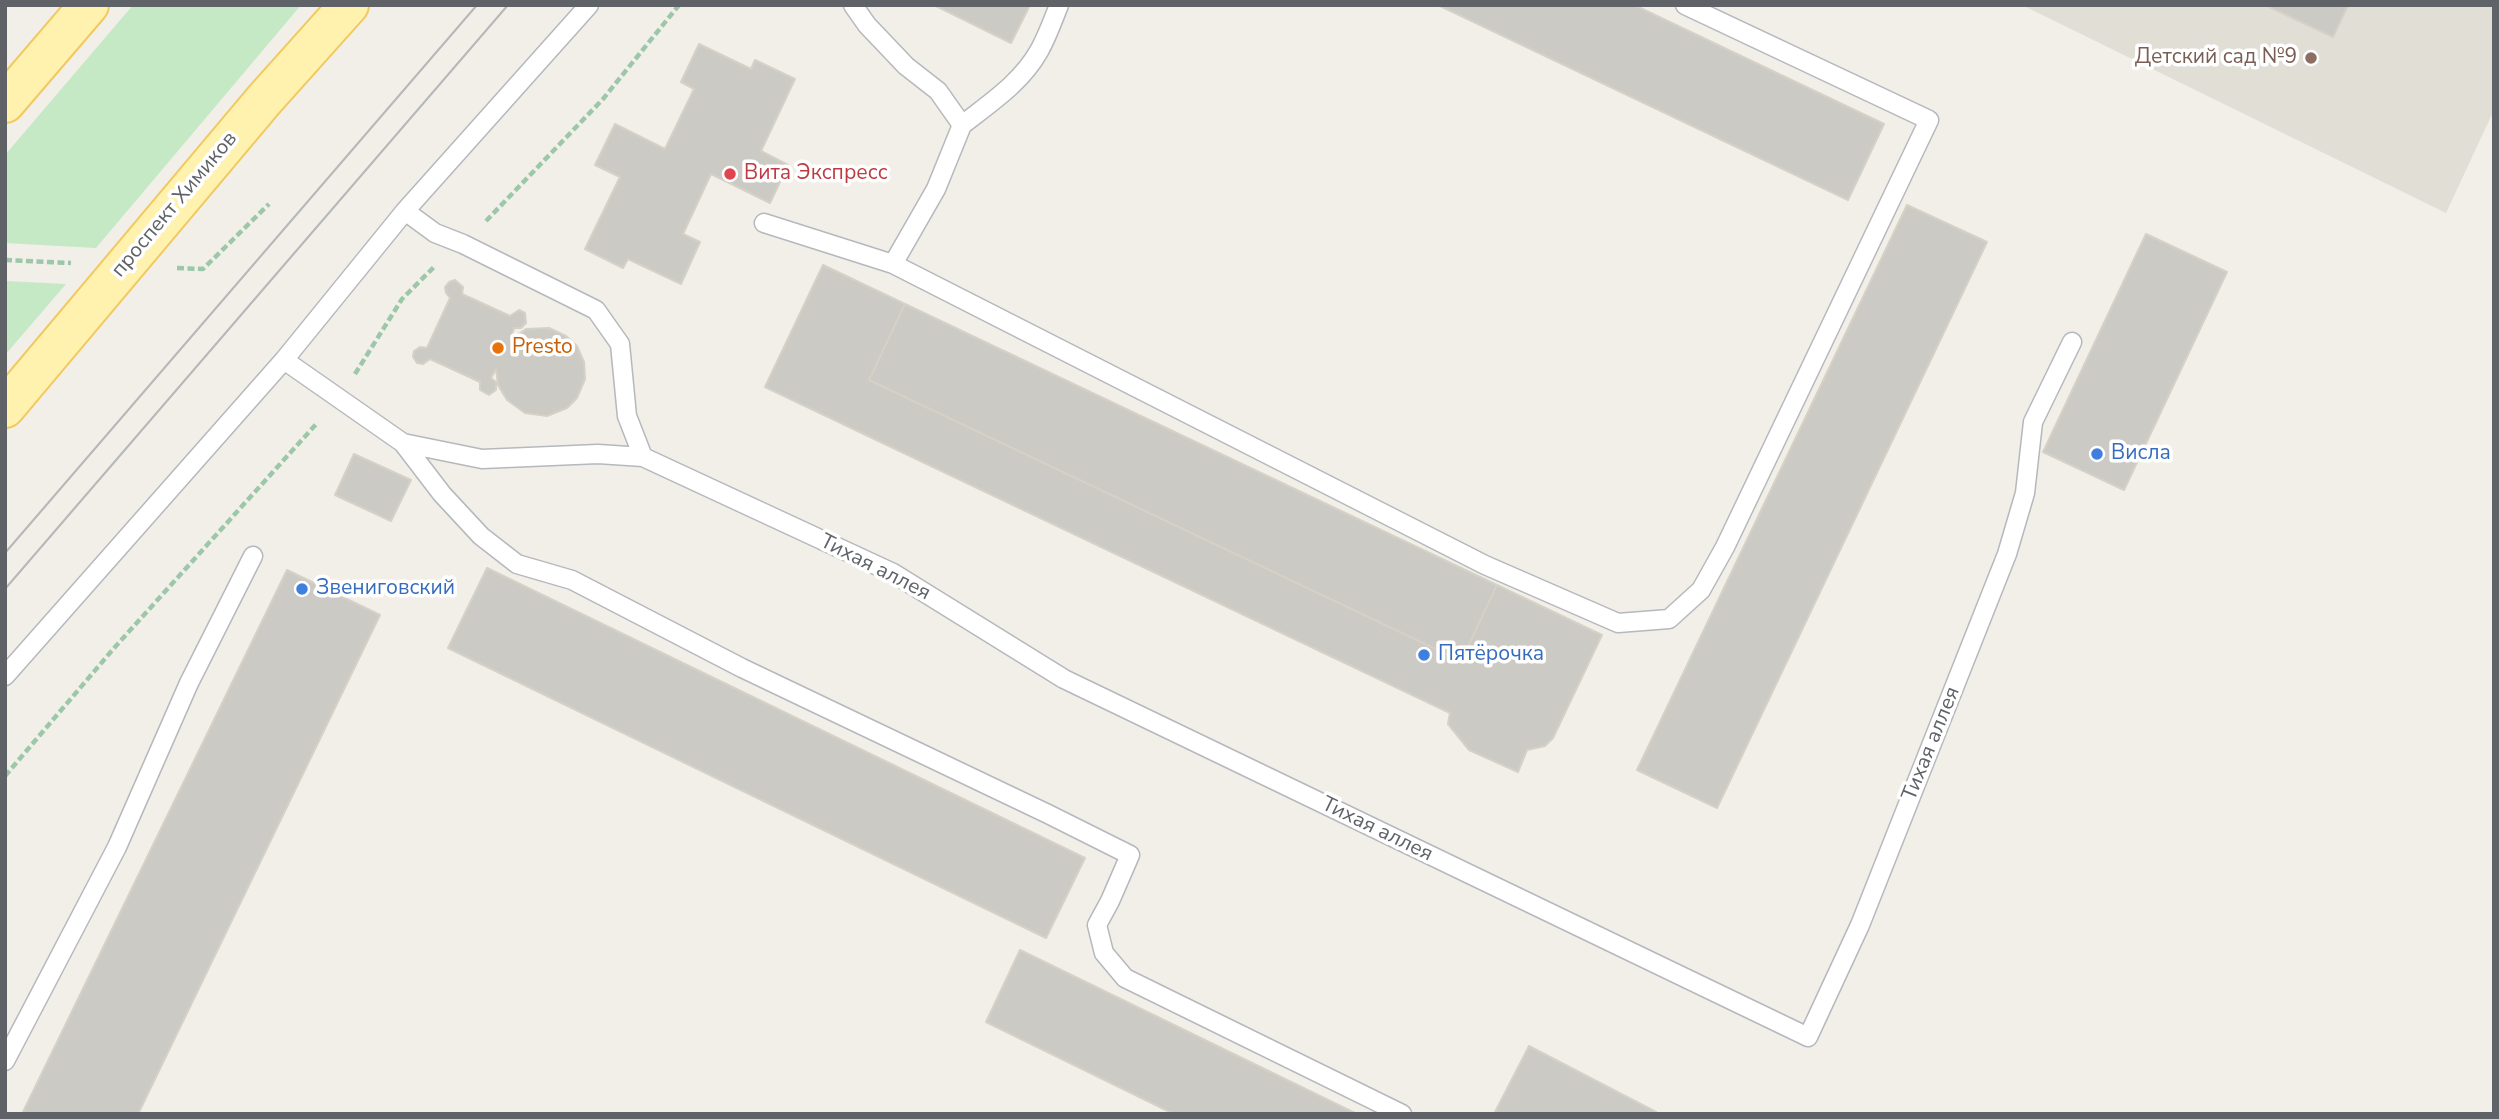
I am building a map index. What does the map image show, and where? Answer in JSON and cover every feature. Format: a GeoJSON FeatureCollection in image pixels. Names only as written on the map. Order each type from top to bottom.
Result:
{"type":"FeatureCollection","features":[{"type":"Feature","properties":{"kind":"main road"},"geometry":{"type":"LineString","coordinates":[[5,103],[89,5]]}},
{"type":"Feature","properties":{"kind":"main road","name":"проспект Химиков"},"geometry":{"type":"LineString","coordinates":[[5,408],[264,100],[349,5]]}},
{"type":"Feature","properties":{"kind":"lane"},"geometry":{"type":"LineString","coordinates":[[5,676],[284,360],[405,211],[589,5]]}},
{"type":"Feature","properties":{"kind":"lane"},"geometry":{"type":"LineString","coordinates":[[853,5],[867,25],[906,66],[938,91],[962,125]]}},
{"type":"Feature","properties":{"kind":"lane"},"geometry":{"type":"LineString","coordinates":[[893,264],[936,189],[962,125],[1012,85],[1028,66],[1039,51],[1059,5]]}},
{"type":"Feature","properties":{"kind":"lane"},"geometry":{"type":"LineString","coordinates":[[764,223],[893,264],[1485,565],[1618,623],[1669,619],[1701,590],[1725,547],[1929,120],[1685,5]]}},
{"type":"Feature","properties":{"kind":"lane"},"geometry":{"type":"LineString","coordinates":[[405,211],[435,233],[463,244],[596,310],[620,344],[627,416],[643,457]]}},
{"type":"Feature","properties":{"kind":"lane","name":"Тихая аллея"},"geometry":{"type":"LineString","coordinates":[[403,443],[482,460],[598,454],[643,457],[893,573],[1063,679],[1808,1037],[1860,925],[2007,555],[2025,493],[2033,422],[2072,342]]}},
{"type":"Feature","properties":{"kind":"lane"},"geometry":{"type":"LineString","coordinates":[[284,360],[403,443],[442,494],[481,536],[517,564],[572,580],[754,674],[1130,855],[1097,925],[1104,953],[1125,978],[1402,1114]]}},
{"type":"Feature","properties":{"kind":"lane"},"geometry":{"type":"LineString","coordinates":[[5,1061],[117,847],[188,683],[253,556]]}},
{"type":"Feature","properties":{"kind":"path"},"geometry":{"type":"LineString","coordinates":[[5,776],[115,647],[340,399],[402,299],[428,272],[463,244],[603,99],[679,5]]}},
{"type":"Feature","properties":{"kind":"shaded area","name":"Детский сад №9"},"geometry":{"type":"Polygon","coordinates":[[[2022,5],[2494,5],[2494,110],[2446,213],[2022,5]]]}},
{"type":"Feature","properties":{"kind":"green space"},"geometry":{"type":"Polygon","coordinates":[[[133,5],[301,5],[96,248],[5,243],[5,155],[133,5]]]}},
{"type":"Feature","properties":{"kind":"green space"},"geometry":{"type":"Polygon","coordinates":[[[5,281],[66,284],[5,355],[5,281]]]}},
{"type":"Feature","properties":{"kind":"building"},"geometry":{"type":"Polygon","coordinates":[[[934,5],[1030,5],[1011,43],[934,5]]]}},
{"type":"Feature","properties":{"kind":"building"},"geometry":{"type":"Polygon","coordinates":[[[1438,5],[1634,5],[1884,124],[1848,200],[1438,5]]]}},
{"type":"Feature","properties":{"kind":"building"},"geometry":{"type":"Polygon","coordinates":[[[2265,5],[2348,5],[2333,37],[2265,5]]]}},
{"type":"Feature","properties":{"kind":"building"},"geometry":{"type":"Polygon","coordinates":[[[699,44],[751,69],[755,60],[795,79],[761,151],[788,165],[770,203],[711,174],[683,234],[700,242],[681,284],[628,259],[623,268],[585,249],[620,177],[595,165],[615,124],[665,149],[694,89],[681,82],[699,44]]]}},
{"type":"Feature","properties":{"kind":"building"},"geometry":{"type":"Polygon","coordinates":[[[1907,205],[1987,242],[1717,808],[1637,770],[1907,205]]]}},
{"type":"Feature","properties":{"kind":"building"},"geometry":{"type":"Polygon","coordinates":[[[2146,234],[2227,272],[2124,490],[2043,452],[2146,234]]]}},
{"type":"Feature","properties":{"kind":"building"},"geometry":{"type":"Polygon","coordinates":[[[823,265],[905,304],[869,380],[1461,661],[1497,585],[1602,635],[1553,738],[1545,746],[1527,750],[1518,772],[1469,750],[1448,724],[1450,713],[765,387],[823,265]]]}},
{"type":"Feature","properties":{"kind":"building","name":"Presto"},"geometry":{"type":"Polygon","coordinates":[[[455,280],[463,287],[462,294],[510,316],[519,310],[525,313],[526,323],[521,328],[514,328],[511,339],[526,329],[549,328],[566,336],[577,346],[584,362],[585,379],[577,398],[567,408],[547,416],[525,413],[507,400],[498,385],[496,369],[491,378],[496,382],[496,390],[489,395],[480,390],[480,382],[430,359],[423,364],[417,363],[413,357],[414,351],[420,347],[427,348],[450,298],[445,287],[455,280]]]}},
{"type":"Feature","properties":{"kind":"building"},"geometry":{"type":"Polygon","coordinates":[[[905,304],[1497,585],[1461,661],[869,380],[905,304]]]}},
{"type":"Feature","properties":{"kind":"building"},"geometry":{"type":"Polygon","coordinates":[[[354,454],[411,480],[391,521],[335,495],[354,454]]]}},
{"type":"Feature","properties":{"kind":"building"},"geometry":{"type":"Polygon","coordinates":[[[487,568],[1085,858],[1046,938],[448,648],[487,568]]]}},
{"type":"Feature","properties":{"kind":"building"},"geometry":{"type":"Polygon","coordinates":[[[287,570],[380,615],[138,1114],[22,1114],[287,570]]]}},
{"type":"Feature","properties":{"kind":"building"},"geometry":{"type":"Polygon","coordinates":[[[1020,950],[1357,1114],[1174,1114],[986,1022],[1020,950]]]}},
{"type":"Feature","properties":{"kind":"building"},"geometry":{"type":"Polygon","coordinates":[[[1529,1046],[1656,1112],[1494,1114],[1529,1046]]]}},
{"type":"Feature","properties":{"kind":"tram line"},"geometry":{"type":"LineString","coordinates":[[5,553],[477,5]]}},
{"type":"Feature","properties":{"kind":"tram line"},"geometry":{"type":"LineString","coordinates":[[5,589],[508,5]]}},
{"type":"Feature","properties":{"kind":"place","name":"Детский сад №9"},"geometry":{"type":"Point","coordinates":[2311,58]}},
{"type":"Feature","properties":{"kind":"place","name":"Вита Экспресс"},"geometry":{"type":"Point","coordinates":[730,174]}},
{"type":"Feature","properties":{"kind":"place","name":"Presto"},"geometry":{"type":"Point","coordinates":[498,348]}},
{"type":"Feature","properties":{"kind":"place","name":"Висла"},"geometry":{"type":"Point","coordinates":[2097,454]}},
{"type":"Feature","properties":{"kind":"place","name":"Звениговский"},"geometry":{"type":"Point","coordinates":[302,589]}},
{"type":"Feature","properties":{"kind":"place","name":"Пятёрочка"},"geometry":{"type":"Point","coordinates":[1424,655]}}]}
